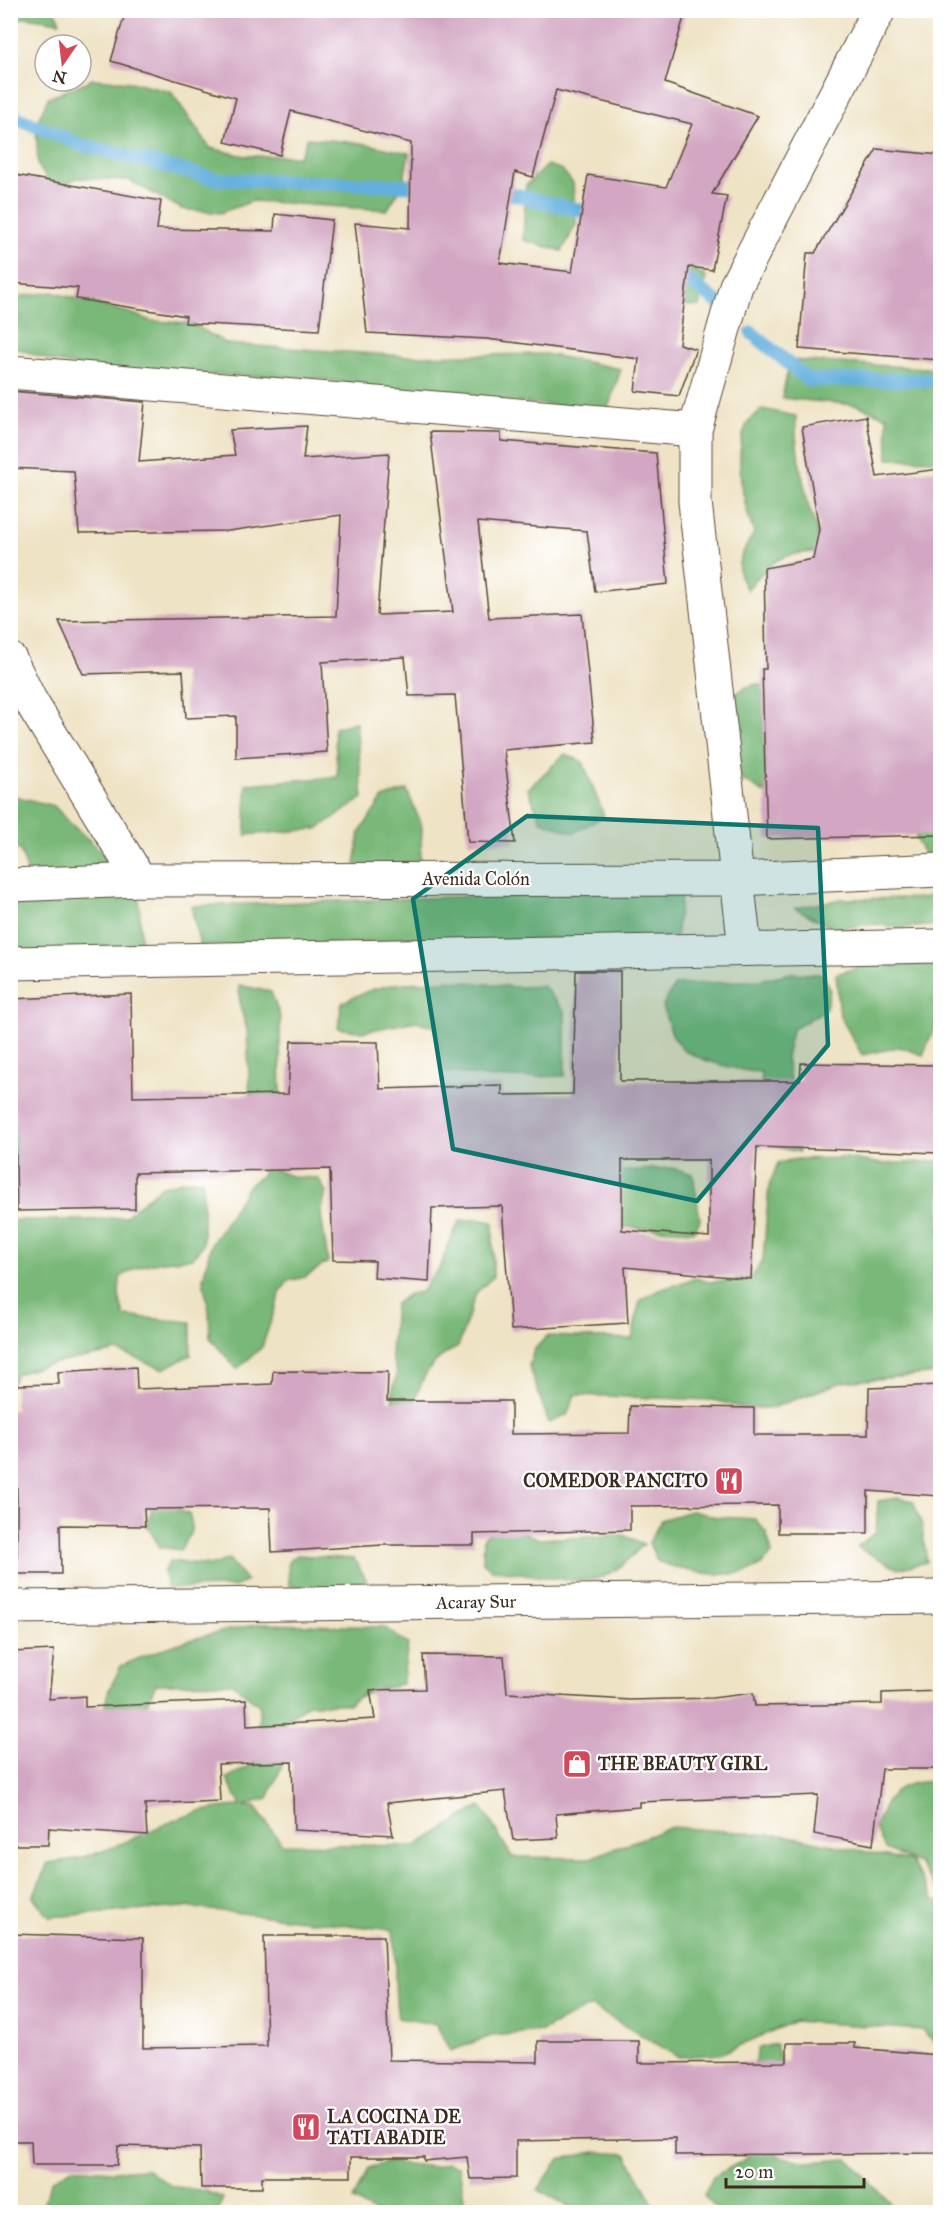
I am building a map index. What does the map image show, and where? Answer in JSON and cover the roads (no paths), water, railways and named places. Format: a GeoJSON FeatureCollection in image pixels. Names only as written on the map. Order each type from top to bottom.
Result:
{"type":"FeatureCollection","features":[{"type":"Feature","properties":{"kind":"street"},"geometry":{"type":"LineString","coordinates":[[745,950],[739,879],[694,502],[695,430],[736,286],[879,10]]}},
{"type":"Feature","properties":{"kind":"street"},"geometry":{"type":"LineString","coordinates":[[10,372],[695,430]]}},
{"type":"Feature","properties":{"kind":"street"},"geometry":{"type":"LineString","coordinates":[[10,659],[30,700],[140,880]]}},
{"type":"Feature","properties":{"kind":"street","name":"Avenida Colón"},"geometry":{"type":"LineString","coordinates":[[10,885],[140,880],[739,879],[940,870]]}},
{"type":"Feature","properties":{"kind":"street"},"geometry":{"type":"LineString","coordinates":[[10,963],[940,946]]}},
{"type":"Feature","properties":{"kind":"street","name":"Acaray Sur"},"geometry":{"type":"LineString","coordinates":[[10,1607],[940,1597]]}},
{"type":"Feature","properties":{"kind":"waterway"},"geometry":{"type":"LineString","coordinates":[[10,115],[79,144],[216,179],[428,186]]}},
{"type":"Feature","properties":{"kind":"waterway"},"geometry":{"type":"LineString","coordinates":[[495,190],[599,215]]}},
{"type":"Feature","properties":{"kind":"waterway"},"geometry":{"type":"LineString","coordinates":[[673,269],[721,305]]}},
{"type":"Feature","properties":{"kind":"waterway"},"geometry":{"type":"LineString","coordinates":[[752,333],[808,380],[940,380]]}},
{"type":"Feature","properties":{"kind":"place","name":"COMEDOR PANCITO"},"geometry":{"type":"Point","coordinates":[729,1481]}},
{"type":"Feature","properties":{"kind":"place","name":"THE BEAUTY GIRL"},"geometry":{"type":"Point","coordinates":[577,1764]}},
{"type":"Feature","properties":{"kind":"place","name":"LA COCINA DE TATI ABADIE"},"geometry":{"type":"Point","coordinates":[306,2127]}}]}
